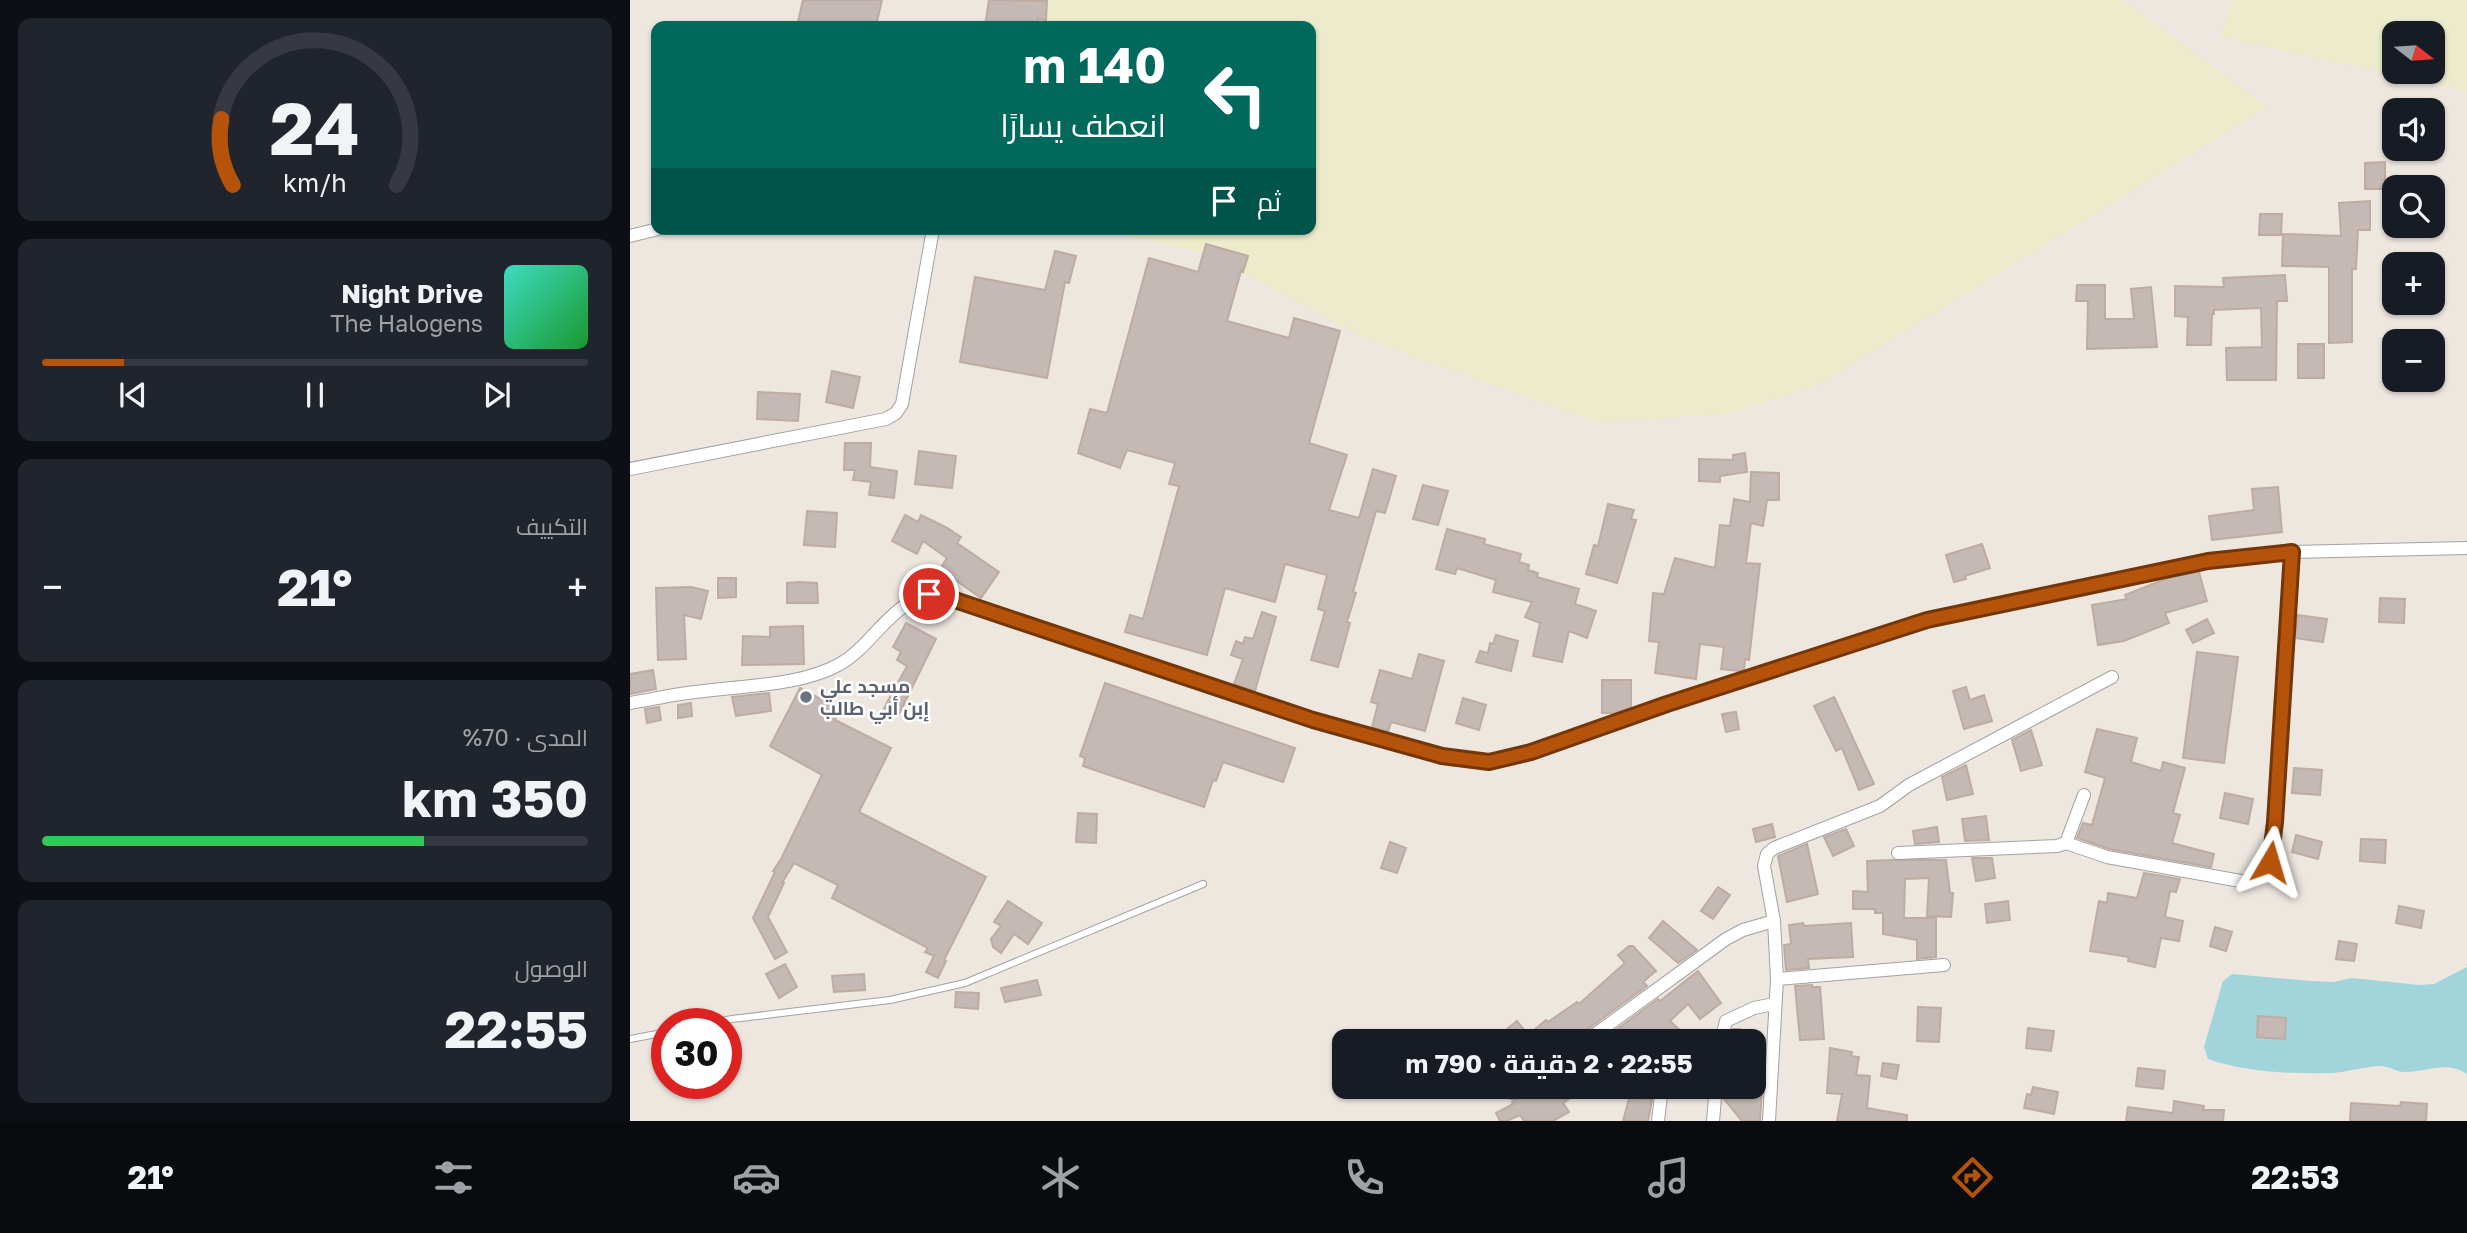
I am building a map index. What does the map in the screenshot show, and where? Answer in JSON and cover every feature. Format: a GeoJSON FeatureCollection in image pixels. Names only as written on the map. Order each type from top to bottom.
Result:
{"type":"FeatureCollection","features":[{"type":"Feature","properties":{"kind":"street"},"geometry":{"type":"LineString","coordinates":[[630,236],[651,231]]}},
{"type":"Feature","properties":{"kind":"street"},"geometry":{"type":"LineString","coordinates":[[630,469],[886,419],[896,414],[902,404],[932,235]]}},
{"type":"Feature","properties":{"kind":"street"},"geometry":{"type":"LineString","coordinates":[[630,703],[800,679],[825,672],[843,662],[906,604],[929,594],[943,596],[1313,720],[1442,756],[1489,762],[1531,752],[1667,704],[1927,620],[2208,561],[2292,552],[2467,548]]}},
{"type":"Feature","properties":{"kind":"street"},"geometry":{"type":"LineString","coordinates":[[1898,853],[2057,846],[2066,843],[2107,857],[2246,882],[2265,875],[2270,862],[2275,822],[2292,552]]}},
{"type":"Feature","properties":{"kind":"street"},"geometry":{"type":"LineString","coordinates":[[1769,1121],[1777,979],[1773,920],[1764,866],[1767,854],[1774,848],[1880,806],[1909,785],[2112,677]]}},
{"type":"Feature","properties":{"kind":"street"},"geometry":{"type":"LineString","coordinates":[[2066,843],[2084,795]]}},
{"type":"Feature","properties":{"kind":"street"},"geometry":{"type":"LineString","coordinates":[[1603,1029],[1726,940],[1743,930],[1773,920]]}},
{"type":"Feature","properties":{"kind":"street"},"geometry":{"type":"LineString","coordinates":[[1777,979],[1944,965]]}},
{"type":"Feature","properties":{"kind":"street"},"geometry":{"type":"LineString","coordinates":[[1724,1029],[1726,1021],[1754,1008],[1774,1004]]}},
{"type":"Feature","properties":{"kind":"street"},"geometry":{"type":"LineString","coordinates":[[1658,1121],[1661,1099]]}},
{"type":"Feature","properties":{"kind":"street"},"geometry":{"type":"LineString","coordinates":[[1713,1121],[1715,1099]]}},
{"type":"Feature","properties":{"kind":"lane"},"geometry":{"type":"LineString","coordinates":[[742,1018],[890,1000],[965,983],[1203,884]]}},
{"type":"Feature","properties":{"kind":"lane"},"geometry":{"type":"LineString","coordinates":[[630,1039],[651,1035]]}},
{"type":"Feature","properties":{"kind":"green space"},"geometry":{"type":"Polygon","coordinates":[[[1049,0],[2123,0],[2268,107],[1819,385],[1730,413],[1597,423],[1368,340],[1206,253],[1122,235],[1316,235],[1316,21],[1044,21],[1049,0]]]}},
{"type":"Feature","properties":{"kind":"green space"},"geometry":{"type":"Polygon","coordinates":[[[2233,0],[2467,0],[2467,91],[2435,84],[2445,84],[2445,21],[2382,21],[2382,72],[2220,37],[2233,0]]]}},
{"type":"Feature","properties":{"kind":"water"},"geometry":{"type":"Polygon","coordinates":[[[2467,967],[2467,1074],[2444,1067],[2405,1072],[2382,1066],[2331,1073],[2268,1071],[2237,1067],[2208,1059],[2204,1047],[2223,981],[2232,974],[2333,982],[2352,978],[2419,985],[2434,984],[2467,967]]]}},
{"type":"Feature","properties":{"kind":"building"},"geometry":{"type":"Polygon","coordinates":[[[803,0],[882,0],[877,21],[798,21],[803,0]]]}},
{"type":"Feature","properties":{"kind":"building"},"geometry":{"type":"Polygon","coordinates":[[[989,0],[1047,1],[1046,20],[986,21],[989,0]]]}},
{"type":"Feature","properties":{"kind":"building"},"geometry":{"type":"Polygon","coordinates":[[[2385,162],[2382,189],[2365,189],[2365,163],[2385,162]]]}},
{"type":"Feature","properties":{"kind":"building"},"geometry":{"type":"Polygon","coordinates":[[[2370,201],[2370,230],[2358,230],[2356,269],[2352,269],[2352,342],[2329,343],[2329,267],[2282,266],[2283,234],[2341,236],[2339,203],[2370,201]]]}},
{"type":"Feature","properties":{"kind":"building"},"geometry":{"type":"Polygon","coordinates":[[[2260,214],[2282,214],[2281,235],[2259,235],[2260,214]]]}},
{"type":"Feature","properties":{"kind":"building"},"geometry":{"type":"Polygon","coordinates":[[[1206,244],[1248,256],[1227,321],[1289,338],[1294,318],[1340,331],[1309,443],[1347,455],[1329,510],[1359,518],[1373,469],[1396,476],[1385,513],[1376,511],[1353,592],[1356,593],[1347,622],[1350,623],[1338,667],[1311,660],[1325,611],[1318,609],[1327,575],[1285,564],[1275,602],[1225,588],[1207,655],[1125,632],[1130,615],[1143,619],[1179,486],[1169,484],[1175,463],[1127,450],[1120,468],[1078,453],[1090,409],[1107,413],[1149,258],[1198,272],[1206,244]]]}},
{"type":"Feature","properties":{"kind":"building"},"geometry":{"type":"Polygon","coordinates":[[[1055,251],[1076,256],[1069,283],[1065,282],[1047,378],[960,362],[975,277],[1045,290],[1055,251]]]}},
{"type":"Feature","properties":{"kind":"building"},"geometry":{"type":"Polygon","coordinates":[[[2285,275],[2287,301],[2277,301],[2276,380],[2227,380],[2226,348],[2262,347],[2261,308],[2214,310],[2211,345],[2187,345],[2188,317],[2175,316],[2175,286],[2224,287],[2223,278],[2285,275]]]}},
{"type":"Feature","properties":{"kind":"building"},"geometry":{"type":"Polygon","coordinates":[[[2077,285],[2105,285],[2105,319],[2134,319],[2131,289],[2151,287],[2157,347],[2087,349],[2088,301],[2076,301],[2077,285]]]}},
{"type":"Feature","properties":{"kind":"building"},"geometry":{"type":"Polygon","coordinates":[[[2298,344],[2324,344],[2324,378],[2298,378],[2298,344]]]}},
{"type":"Feature","properties":{"kind":"building"},"geometry":{"type":"Polygon","coordinates":[[[832,371],[860,377],[853,408],[826,402],[832,371]]]}},
{"type":"Feature","properties":{"kind":"building"},"geometry":{"type":"Polygon","coordinates":[[[758,392],[800,394],[798,421],[757,419],[758,392]]]}},
{"type":"Feature","properties":{"kind":"building"},"geometry":{"type":"Polygon","coordinates":[[[845,443],[871,443],[870,467],[897,471],[894,498],[869,495],[871,482],[853,480],[855,470],[844,470],[845,443]]]}},
{"type":"Feature","properties":{"kind":"building"},"geometry":{"type":"Polygon","coordinates":[[[919,451],[956,456],[952,488],[915,484],[919,451]]]}},
{"type":"Feature","properties":{"kind":"building"},"geometry":{"type":"Polygon","coordinates":[[[1745,453],[1747,472],[1720,476],[1720,482],[1699,481],[1699,459],[1733,460],[1733,455],[1745,453]]]}},
{"type":"Feature","properties":{"kind":"building"},"geometry":{"type":"Polygon","coordinates":[[[1751,472],[1779,473],[1779,500],[1767,500],[1763,526],[1751,523],[1746,563],[1760,564],[1749,660],[1745,659],[1744,670],[1721,669],[1724,647],[1700,644],[1696,679],[1655,673],[1659,642],[1649,641],[1653,593],[1664,594],[1675,558],[1715,568],[1720,525],[1730,526],[1734,499],[1750,502],[1751,472]]]}},
{"type":"Feature","properties":{"kind":"building"},"geometry":{"type":"Polygon","coordinates":[[[1423,485],[1448,491],[1438,525],[1413,519],[1423,485]]]}},
{"type":"Feature","properties":{"kind":"building"},"geometry":{"type":"Polygon","coordinates":[[[2278,487],[2282,532],[2212,540],[2209,516],[2254,510],[2252,489],[2278,487]]]}},
{"type":"Feature","properties":{"kind":"building"},"geometry":{"type":"Polygon","coordinates":[[[1608,504],[1634,510],[1631,519],[1636,520],[1617,583],[1586,574],[1594,545],[1598,546],[1608,504]]]}},
{"type":"Feature","properties":{"kind":"building"},"geometry":{"type":"Polygon","coordinates":[[[807,511],[837,513],[835,547],[804,545],[807,511]]]}},
{"type":"Feature","properties":{"kind":"building"},"geometry":{"type":"Polygon","coordinates":[[[905,515],[918,522],[921,515],[946,527],[961,537],[957,543],[999,572],[981,598],[940,569],[947,558],[923,541],[917,554],[892,541],[905,515]]]}},
{"type":"Feature","properties":{"kind":"building"},"geometry":{"type":"Polygon","coordinates":[[[1447,529],[1485,539],[1484,544],[1521,554],[1519,562],[1529,565],[1528,570],[1538,573],[1537,577],[1579,589],[1575,604],[1596,611],[1587,638],[1569,631],[1562,662],[1533,656],[1540,623],[1525,617],[1532,602],[1493,592],[1496,580],[1457,568],[1455,574],[1436,569],[1447,529]]]}},
{"type":"Feature","properties":{"kind":"building"},"geometry":{"type":"Polygon","coordinates":[[[1982,544],[1990,568],[1954,582],[1946,555],[1982,544]]]}},
{"type":"Feature","properties":{"kind":"building"},"geometry":{"type":"Polygon","coordinates":[[[2199,572],[2207,601],[2165,613],[2169,623],[2124,641],[2098,645],[2092,605],[2127,599],[2125,595],[2168,578],[2199,572]]]}},
{"type":"Feature","properties":{"kind":"building"},"geometry":{"type":"Polygon","coordinates":[[[718,578],[736,578],[736,597],[718,598],[718,578]]]}},
{"type":"Feature","properties":{"kind":"building"},"geometry":{"type":"Polygon","coordinates":[[[787,583],[817,583],[818,603],[787,603],[787,583]]]}},
{"type":"Feature","properties":{"kind":"building"},"geometry":{"type":"Polygon","coordinates":[[[691,587],[708,591],[701,619],[684,615],[686,659],[658,660],[656,588],[691,587]]]}},
{"type":"Feature","properties":{"kind":"building"},"geometry":{"type":"Polygon","coordinates":[[[2380,598],[2405,599],[2404,623],[2379,622],[2380,598]]]}},
{"type":"Feature","properties":{"kind":"building"},"geometry":{"type":"Polygon","coordinates":[[[1262,612],[1276,617],[1255,691],[1234,684],[1243,659],[1231,655],[1236,641],[1243,644],[1245,637],[1253,639],[1262,612]]]}},
{"type":"Feature","properties":{"kind":"building"},"geometry":{"type":"Polygon","coordinates":[[[2298,615],[2327,619],[2323,642],[2295,638],[2298,615]]]}},
{"type":"Feature","properties":{"kind":"building"},"geometry":{"type":"Polygon","coordinates":[[[2207,619],[2214,633],[2193,643],[2186,630],[2207,619]]]}},
{"type":"Feature","properties":{"kind":"building"},"geometry":{"type":"Polygon","coordinates":[[[906,623],[936,639],[898,716],[884,708],[907,666],[897,660],[901,652],[893,647],[906,623]]]}},
{"type":"Feature","properties":{"kind":"building"},"geometry":{"type":"Polygon","coordinates":[[[803,626],[804,664],[742,665],[743,636],[770,637],[770,627],[803,626]]]}},
{"type":"Feature","properties":{"kind":"building"},"geometry":{"type":"Polygon","coordinates":[[[1496,635],[1518,641],[1511,671],[1476,662],[1480,651],[1488,653],[1490,643],[1493,644],[1496,635]]]}},
{"type":"Feature","properties":{"kind":"building"},"geometry":{"type":"Polygon","coordinates":[[[2197,652],[2238,657],[2224,763],[2183,758],[2197,652]]]}},
{"type":"Feature","properties":{"kind":"building"},"geometry":{"type":"Polygon","coordinates":[[[1419,654],[1444,661],[1425,731],[1391,722],[1388,732],[1372,727],[1378,704],[1371,702],[1380,670],[1412,679],[1419,654]]]}},
{"type":"Feature","properties":{"kind":"building"},"geometry":{"type":"Polygon","coordinates":[[[653,670],[656,689],[630,694],[630,674],[653,670]]]}},
{"type":"Feature","properties":{"kind":"building"},"geometry":{"type":"Polygon","coordinates":[[[1602,680],[1631,680],[1631,708],[1616,713],[1602,713],[1602,680]]]}},
{"type":"Feature","properties":{"kind":"building"},"geometry":{"type":"Polygon","coordinates":[[[1105,683],[1295,748],[1283,782],[1223,762],[1216,781],[1213,780],[1204,807],[1083,766],[1085,758],[1080,756],[1105,683]]]}},
{"type":"Feature","properties":{"kind":"building"},"geometry":{"type":"Polygon","coordinates":[[[1966,687],[1970,700],[1984,695],[1992,721],[1964,729],[1953,691],[1966,687]]]}},
{"type":"Feature","properties":{"kind":"building"},"geometry":{"type":"Polygon","coordinates":[[[800,688],[841,710],[835,720],[891,748],[859,812],[986,877],[944,960],[946,961],[938,978],[926,972],[934,956],[925,952],[928,948],[832,898],[838,885],[794,863],[782,883],[768,917],[787,952],[775,959],[753,918],[775,872],[773,871],[822,775],[770,746],[800,688]]]}},
{"type":"Feature","properties":{"kind":"building"},"geometry":{"type":"Polygon","coordinates":[[[769,693],[771,711],[736,716],[732,697],[769,693]]]}},
{"type":"Feature","properties":{"kind":"building"},"geometry":{"type":"Polygon","coordinates":[[[1834,697],[1874,784],[1859,790],[1842,748],[1836,751],[1814,706],[1834,697]]]}},
{"type":"Feature","properties":{"kind":"building"},"geometry":{"type":"Polygon","coordinates":[[[1463,698],[1486,705],[1479,730],[1456,723],[1463,698]]]}},
{"type":"Feature","properties":{"kind":"building"},"geometry":{"type":"Polygon","coordinates":[[[691,703],[692,716],[678,718],[678,705],[691,703]]]}},
{"type":"Feature","properties":{"kind":"building"},"geometry":{"type":"Polygon","coordinates":[[[659,707],[661,720],[647,723],[645,709],[659,707]]]}},
{"type":"Feature","properties":{"kind":"building"},"geometry":{"type":"Polygon","coordinates":[[[1736,712],[1739,729],[1726,732],[1722,714],[1736,712]]]}},
{"type":"Feature","properties":{"kind":"building"},"geometry":{"type":"Polygon","coordinates":[[[2097,729],[2137,738],[2131,762],[2161,771],[2163,762],[2185,768],[2173,813],[2180,815],[2172,843],[2214,854],[2211,867],[2109,849],[2077,838],[2083,823],[2092,825],[2105,778],[2085,772],[2097,729]]]}},
{"type":"Feature","properties":{"kind":"building"},"geometry":{"type":"Polygon","coordinates":[[[2031,730],[2042,765],[2021,771],[2012,740],[2031,730]]]}},
{"type":"Feature","properties":{"kind":"building"},"geometry":{"type":"Polygon","coordinates":[[[1966,765],[1973,794],[1947,800],[1942,777],[1966,765]]]}},
{"type":"Feature","properties":{"kind":"building"},"geometry":{"type":"Polygon","coordinates":[[[2294,768],[2322,770],[2320,795],[2292,793],[2294,768]]]}},
{"type":"Feature","properties":{"kind":"building"},"geometry":{"type":"Polygon","coordinates":[[[2225,793],[2253,799],[2248,824],[2220,818],[2225,793]]]}},
{"type":"Feature","properties":{"kind":"building"},"geometry":{"type":"Polygon","coordinates":[[[1078,813],[1097,814],[1096,843],[1076,842],[1078,813]]]}},
{"type":"Feature","properties":{"kind":"building"},"geometry":{"type":"Polygon","coordinates":[[[1986,816],[1989,840],[1965,841],[1962,819],[1986,816]]]}},
{"type":"Feature","properties":{"kind":"building"},"geometry":{"type":"Polygon","coordinates":[[[1772,824],[1775,837],[1756,842],[1753,829],[1772,824]]]}},
{"type":"Feature","properties":{"kind":"building"},"geometry":{"type":"Polygon","coordinates":[[[1937,827],[1939,842],[1915,844],[1913,831],[1937,827]]]}},
{"type":"Feature","properties":{"kind":"building"},"geometry":{"type":"Polygon","coordinates":[[[1846,829],[1854,846],[1833,856],[1824,837],[1846,829]]]}},
{"type":"Feature","properties":{"kind":"building"},"geometry":{"type":"Polygon","coordinates":[[[2296,835],[2322,842],[2318,859],[2292,852],[2296,835]]]}},
{"type":"Feature","properties":{"kind":"building"},"geometry":{"type":"Polygon","coordinates":[[[2361,839],[2386,840],[2385,863],[2360,861],[2361,839]]]}},
{"type":"Feature","properties":{"kind":"building"},"geometry":{"type":"Polygon","coordinates":[[[1390,842],[1406,848],[1397,873],[1381,868],[1390,842]]]}},
{"type":"Feature","properties":{"kind":"building"},"geometry":{"type":"Polygon","coordinates":[[[1807,844],[1818,894],[1787,902],[1778,856],[1807,844]]]}},
{"type":"Feature","properties":{"kind":"building"},"geometry":{"type":"Polygon","coordinates":[[[1972,858],[1992,858],[1995,878],[1976,881],[1972,858]]]}},
{"type":"Feature","properties":{"kind":"building"},"geometry":{"type":"Polygon","coordinates":[[[1946,860],[1950,893],[1953,893],[1951,917],[1927,916],[1929,878],[1905,879],[1904,918],[1936,918],[1936,957],[1917,959],[1917,940],[1883,934],[1883,913],[1875,913],[1875,909],[1853,909],[1853,891],[1868,892],[1867,861],[1946,860]]]}},
{"type":"Feature","properties":{"kind":"building"},"geometry":{"type":"Polygon","coordinates":[[[2144,873],[2180,879],[2176,892],[2170,891],[2165,917],[2183,921],[2179,941],[2161,938],[2155,967],[2128,961],[2129,957],[2090,951],[2099,901],[2107,903],[2108,893],[2137,898],[2144,873]]]}},
{"type":"Feature","properties":{"kind":"building"},"geometry":{"type":"Polygon","coordinates":[[[1718,887],[1730,895],[1713,919],[1701,911],[1718,887]]]}},
{"type":"Feature","properties":{"kind":"building"},"geometry":{"type":"Polygon","coordinates":[[[1008,901],[1042,923],[1028,944],[1014,934],[1001,953],[993,947],[991,939],[1001,926],[994,922],[1008,901]]]}},
{"type":"Feature","properties":{"kind":"building"},"geometry":{"type":"Polygon","coordinates":[[[2008,901],[2010,920],[1987,923],[1985,904],[2008,901]]]}},
{"type":"Feature","properties":{"kind":"building"},"geometry":{"type":"Polygon","coordinates":[[[2399,906],[2424,911],[2421,928],[2396,923],[2399,906]]]}},
{"type":"Feature","properties":{"kind":"building"},"geometry":{"type":"Polygon","coordinates":[[[1663,921],[1697,950],[1678,963],[1649,938],[1663,921]]]}},
{"type":"Feature","properties":{"kind":"building"},"geometry":{"type":"Polygon","coordinates":[[[1803,923],[1804,926],[1851,923],[1853,957],[1808,959],[1809,968],[1786,970],[1784,945],[1791,944],[1789,925],[1803,923]]]}},
{"type":"Feature","properties":{"kind":"building"},"geometry":{"type":"Polygon","coordinates":[[[2215,927],[2232,932],[2226,951],[2210,946],[2215,927]]]}},
{"type":"Feature","properties":{"kind":"building"},"geometry":{"type":"Polygon","coordinates":[[[2339,941],[2357,944],[2354,961],[2336,959],[2339,941]]]}},
{"type":"Feature","properties":{"kind":"building"},"geometry":{"type":"Polygon","coordinates":[[[1633,946],[1656,971],[1643,982],[1647,986],[1588,1029],[1535,1029],[1577,1002],[1579,1004],[1625,963],[1618,955],[1633,946]]]}},
{"type":"Feature","properties":{"kind":"building"},"geometry":{"type":"Polygon","coordinates":[[[785,964],[797,987],[779,998],[766,974],[785,964]]]}},
{"type":"Feature","properties":{"kind":"building"},"geometry":{"type":"Polygon","coordinates":[[[1698,971],[1721,1003],[1700,1019],[1688,1004],[1670,1021],[1679,1029],[1617,1029],[1658,999],[1660,1001],[1698,971]]]}},
{"type":"Feature","properties":{"kind":"building"},"geometry":{"type":"Polygon","coordinates":[[[864,974],[865,990],[834,992],[832,976],[864,974]]]}},
{"type":"Feature","properties":{"kind":"building"},"geometry":{"type":"Polygon","coordinates":[[[1037,980],[1041,995],[1005,1002],[1001,988],[1037,980]]]}},
{"type":"Feature","properties":{"kind":"building"},"geometry":{"type":"Polygon","coordinates":[[[1795,986],[1820,987],[1824,1039],[1800,1040],[1795,986]]]}},
{"type":"Feature","properties":{"kind":"building"},"geometry":{"type":"Polygon","coordinates":[[[956,992],[979,993],[978,1009],[955,1007],[956,992]]]}},
{"type":"Feature","properties":{"kind":"building"},"geometry":{"type":"Polygon","coordinates":[[[1918,1007],[1941,1008],[1939,1042],[1917,1041],[1918,1007]]]}},
{"type":"Feature","properties":{"kind":"building"},"geometry":{"type":"Polygon","coordinates":[[[2258,1016],[2286,1018],[2285,1039],[2257,1037],[2258,1016]]]}},
{"type":"Feature","properties":{"kind":"building"},"geometry":{"type":"Polygon","coordinates":[[[1517,1021],[1523,1029],[1507,1029],[1517,1021]]]}},
{"type":"Feature","properties":{"kind":"building"},"geometry":{"type":"Polygon","coordinates":[[[2028,1028],[2054,1031],[2051,1051],[2026,1048],[2028,1028]]]}},
{"type":"Feature","properties":{"kind":"building"},"geometry":{"type":"Polygon","coordinates":[[[1830,1048],[1852,1052],[1851,1056],[1859,1057],[1856,1075],[1870,1076],[1867,1108],[1907,1115],[1907,1121],[1837,1121],[1842,1094],[1827,1093],[1830,1048]]]}},
{"type":"Feature","properties":{"kind":"building"},"geometry":{"type":"Polygon","coordinates":[[[1883,1063],[1899,1065],[1896,1079],[1881,1076],[1883,1063]]]}},
{"type":"Feature","properties":{"kind":"building"},"geometry":{"type":"Polygon","coordinates":[[[2138,1068],[2165,1071],[2163,1089],[2136,1086],[2138,1068]]]}},
{"type":"Feature","properties":{"kind":"building"},"geometry":{"type":"Polygon","coordinates":[[[2033,1087],[2058,1092],[2054,1114],[2024,1108],[2027,1094],[2031,1095],[2033,1087]]]}},
{"type":"Feature","properties":{"kind":"building"},"geometry":{"type":"Polygon","coordinates":[[[1517,1099],[1569,1099],[1563,1103],[1569,1112],[1553,1121],[1524,1121],[1520,1115],[1500,1121],[1496,1113],[1513,1104],[1517,1099]]]}},
{"type":"Feature","properties":{"kind":"building"},"geometry":{"type":"Polygon","coordinates":[[[1629,1099],[1652,1100],[1648,1121],[1623,1121],[1629,1099]]]}},
{"type":"Feature","properties":{"kind":"building"},"geometry":{"type":"Polygon","coordinates":[[[1724,1099],[1761,1099],[1760,1121],[1742,1121],[1724,1099]]]}},
{"type":"Feature","properties":{"kind":"building"},"geometry":{"type":"Polygon","coordinates":[[[2174,1101],[2204,1106],[2203,1110],[2224,1110],[2223,1121],[2126,1121],[2128,1107],[2173,1113],[2174,1101]]]}},
{"type":"Feature","properties":{"kind":"building"},"geometry":{"type":"Polygon","coordinates":[[[2401,1102],[2427,1104],[2426,1121],[2350,1121],[2351,1103],[2400,1106],[2401,1102]]]}},
{"type":"Feature","properties":{"kind":"place","name":"مسجد علي إبن أبي طالب"},"geometry":{"type":"Point","coordinates":[806,697]}},
{"type":"Feature","properties":{"kind":"route"},"geometry":{"type":"LineString","coordinates":[[929,594],[943,596],[1313,720],[1442,756],[1489,762],[1531,752],[1667,704],[1927,620],[2208,561],[2292,552],[2275,822],[2270,862]]}}]}
